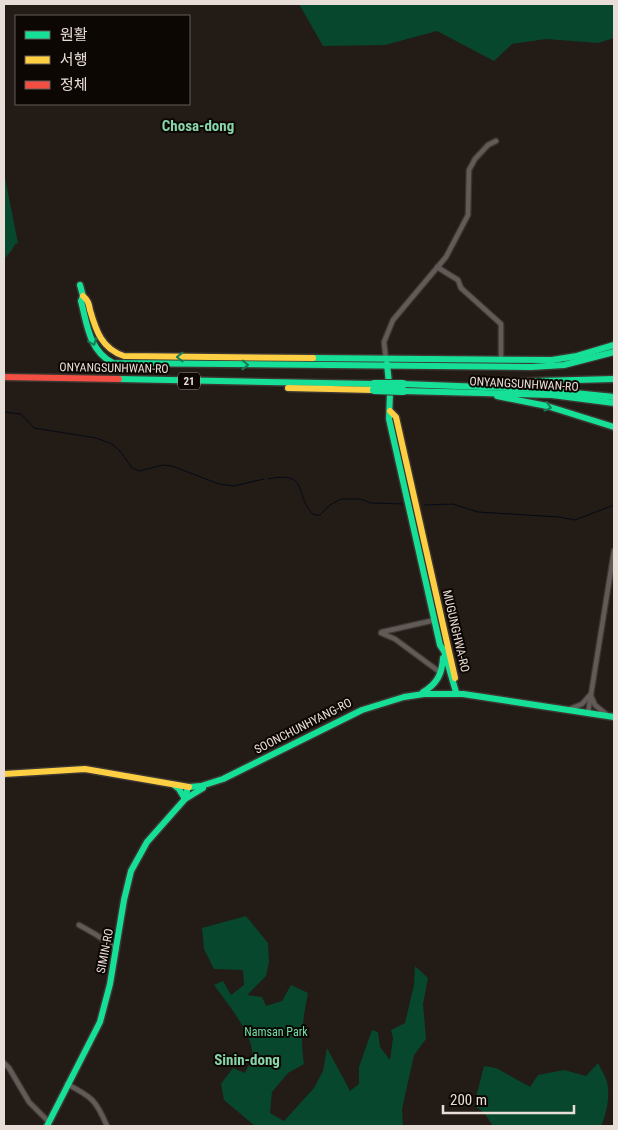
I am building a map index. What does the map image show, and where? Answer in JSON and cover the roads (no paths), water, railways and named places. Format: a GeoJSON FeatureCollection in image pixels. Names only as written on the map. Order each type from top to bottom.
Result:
{"type":"FeatureCollection","features":[{"type":"Feature","properties":{"kind":"main road"},"geometry":{"type":"LineString","coordinates":[[80,285],[81,301],[96,350],[104,359],[113,363],[387,363],[547,367],[572,363],[614,352]]}},
{"type":"Feature","properties":{"kind":"main road"},"geometry":{"type":"LineString","coordinates":[[387,363],[564,358],[614,345]]}},
{"type":"Feature","properties":{"kind":"main road","name":"MUGUNGHWA-RO"},"geometry":{"type":"LineString","coordinates":[[387,363],[389,419],[438,620],[455,680],[456,692]]}},
{"type":"Feature","properties":{"kind":"main road","name":"ONYANGSUNHWAN-RO"},"geometry":{"type":"LineString","coordinates":[[4,377],[374,387]]}},
{"type":"Feature","properties":{"kind":"main road"},"geometry":{"type":"LineString","coordinates":[[465,385],[487,382],[614,379]]}},
{"type":"Feature","properties":{"kind":"main road","name":"ONYANGSUNHWAN-RO"},"geometry":{"type":"LineString","coordinates":[[4,382],[374,387]]}},
{"type":"Feature","properties":{"kind":"main road","name":"ONYANGSUNHWAN-RO"},"geometry":{"type":"LineString","coordinates":[[403,388],[465,385],[556,390],[614,397]]}},
{"type":"Feature","properties":{"kind":"main road","name":"21"},"geometry":{"type":"LineString","coordinates":[[374,387],[403,388]]}},
{"type":"Feature","properties":{"kind":"main road","name":"ONYANGSUNHWAN-RO"},"geometry":{"type":"LineString","coordinates":[[403,388],[552,395],[614,403]]}},
{"type":"Feature","properties":{"kind":"main road"},"geometry":{"type":"LineString","coordinates":[[483,392],[502,398],[547,406],[614,427]]}},
{"type":"Feature","properties":{"kind":"main road","name":"MUGUNGHWA-RO"},"geometry":{"type":"LineString","coordinates":[[438,620],[440,645],[444,651],[456,692]]}},
{"type":"Feature","properties":{"kind":"main road"},"geometry":{"type":"LineString","coordinates":[[418,694],[435,684],[441,673],[443,660],[440,645]]}},
{"type":"Feature","properties":{"kind":"main road","name":"SOONCHUNHYANG-RO"},"geometry":{"type":"LineString","coordinates":[[4,774],[84,769],[188,787],[208,784],[223,779],[383,701],[418,694],[456,692],[612,717]]}},
{"type":"Feature","properties":{"kind":"main road"},"geometry":{"type":"LineString","coordinates":[[173,784],[179,789],[185,799],[208,784]]}},
{"type":"Feature","properties":{"kind":"main road","name":"SIMIN-RO"},"geometry":{"type":"LineString","coordinates":[[48,1124],[100,1022],[117,949],[127,885],[136,862],[148,842],[185,799],[188,787]]}},
{"type":"Feature","properties":{"kind":"street"},"geometry":{"type":"LineString","coordinates":[[387,363],[384,342],[393,320],[446,257],[468,215],[469,170],[475,158],[488,145],[496,141]]}},
{"type":"Feature","properties":{"kind":"street"},"geometry":{"type":"LineString","coordinates":[[438,267],[458,280],[461,288],[501,324],[501,360]]}},
{"type":"Feature","properties":{"kind":"street"},"geometry":{"type":"LineString","coordinates":[[588,713],[614,551]]}},
{"type":"Feature","properties":{"kind":"street"},"geometry":{"type":"LineString","coordinates":[[438,620],[381,633],[395,639],[441,673]]}},
{"type":"Feature","properties":{"kind":"street"},"geometry":{"type":"LineString","coordinates":[[566,709],[576,708],[591,694]]}},
{"type":"Feature","properties":{"kind":"street"},"geometry":{"type":"LineString","coordinates":[[591,694],[595,705],[612,717]]}},
{"type":"Feature","properties":{"kind":"street"},"geometry":{"type":"LineString","coordinates":[[79,925],[117,949]]}},
{"type":"Feature","properties":{"kind":"street"},"geometry":{"type":"LineString","coordinates":[[4,1063],[9,1068],[29,1102],[48,1124]]}},
{"type":"Feature","properties":{"kind":"street"},"geometry":{"type":"LineString","coordinates":[[67,1084],[95,1101],[107,1126]]}},
{"type":"Feature","properties":{"kind":"waterway"},"geometry":{"type":"LineString","coordinates":[[4,412],[21,414],[34,428],[96,438],[112,444],[120,451],[132,468],[139,471],[163,465],[172,466],[219,484],[234,486],[264,479]]}},
{"type":"Feature","properties":{"kind":"waterway"},"geometry":{"type":"LineString","coordinates":[[268,479],[281,477],[296,481],[308,508],[314,515],[320,515],[330,505],[341,499],[360,499],[371,503],[402,504]]}},
{"type":"Feature","properties":{"kind":"waterway"},"geometry":{"type":"LineString","coordinates":[[425,505],[453,504],[478,512],[559,517],[575,520],[614,505]]}},
{"type":"Feature","properties":{"kind":"district","name":"Chosa-dong"},"geometry":{"type":"Point","coordinates":[198,126]}},
{"type":"Feature","properties":{"kind":"district","name":"Sinin-dong"},"geometry":{"type":"Point","coordinates":[247,1060]}},
{"type":"Feature","properties":{"kind":"park label","name":"Namsan Park"},"geometry":{"type":"Point","coordinates":[276,1032]}}]}
